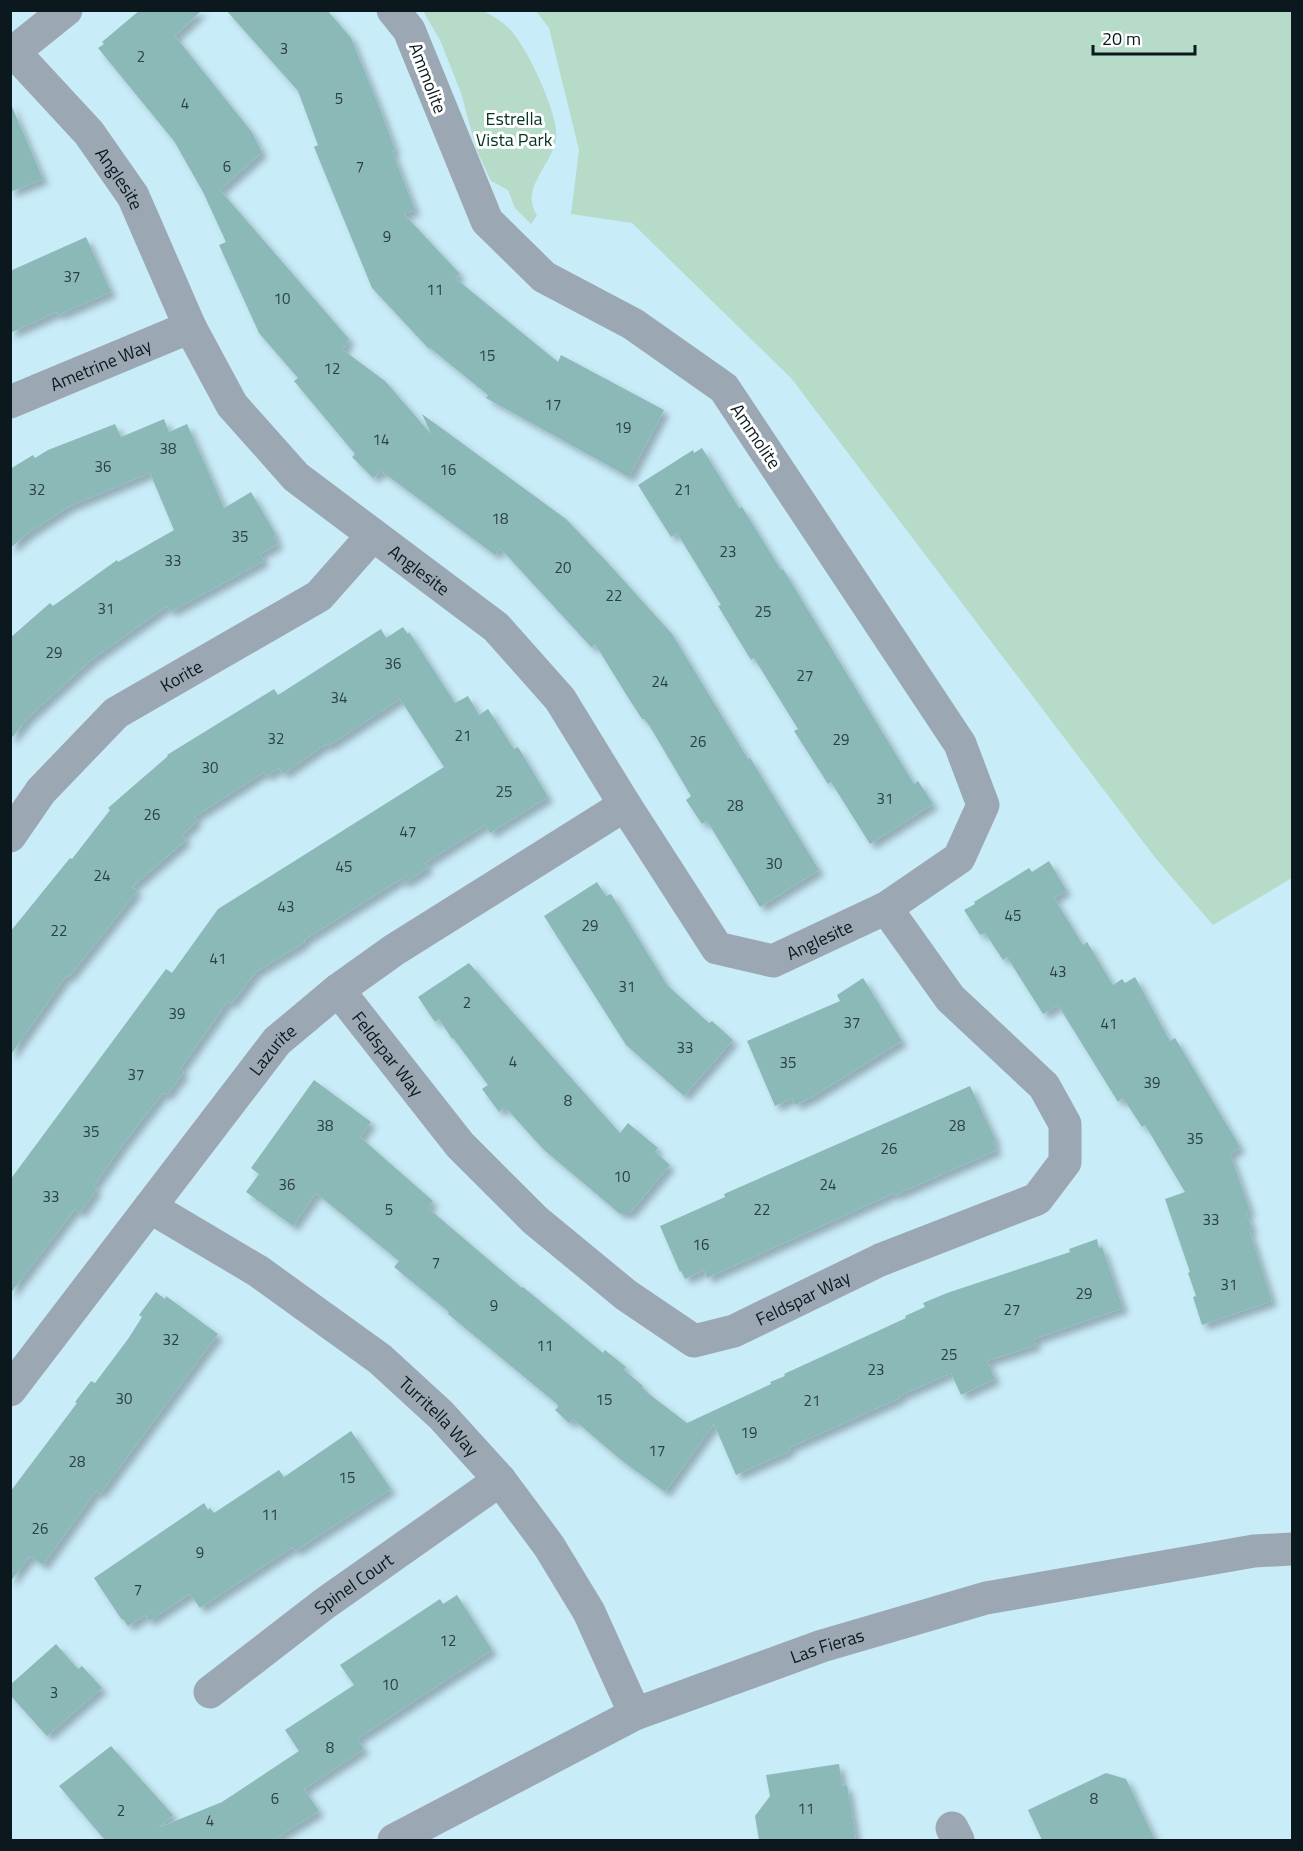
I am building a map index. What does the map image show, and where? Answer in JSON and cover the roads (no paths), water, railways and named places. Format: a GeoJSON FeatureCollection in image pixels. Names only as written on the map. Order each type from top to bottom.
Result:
{"type":"FeatureCollection","features":[{"type":"Feature","properties":{"kind":"street"},"geometry":{"type":"LineString","coordinates":[[13,54],[66,10]]}},
{"type":"Feature","properties":{"kind":"street","name":"Ammolite"},"geometry":{"type":"LineString","coordinates":[[393,10],[409,30],[487,221],[544,277],[633,324],[724,388],[960,744],[983,805],[959,858],[886,908]]}},
{"type":"Feature","properties":{"kind":"street","name":"Anglesite"},"geometry":{"type":"LineString","coordinates":[[13,54],[89,133],[133,196],[190,327],[232,405],[296,477],[496,627],[560,699],[625,806],[717,948],[773,961],[886,908]]}},
{"type":"Feature","properties":{"kind":"street","name":"Ametrine Way"},"geometry":{"type":"LineString","coordinates":[[10,402],[190,327]]}},
{"type":"Feature","properties":{"kind":"street","name":"Korite"},"geometry":{"type":"LineString","coordinates":[[10,836],[41,791],[116,712],[318,596],[373,535]]}},
{"type":"Feature","properties":{"kind":"street","name":"Lazurite"},"geometry":{"type":"LineString","coordinates":[[10,1390],[277,1041],[338,990],[394,950],[625,806]]}},
{"type":"Feature","properties":{"kind":"street","name":"Feldspar Way"},"geometry":{"type":"LineString","coordinates":[[338,990],[460,1145],[535,1220],[626,1295],[694,1341],[734,1330],[880,1260],[1037,1199],[1065,1162],[1065,1124],[1044,1086],[950,998],[886,908]]}},
{"type":"Feature","properties":{"kind":"street","name":"Turritella Way"},"geometry":{"type":"LineString","coordinates":[[150,1207],[258,1271],[380,1359],[441,1415],[501,1480],[549,1546],[589,1612],[635,1714]]}},
{"type":"Feature","properties":{"kind":"street","name":"Spinel Court"},"geometry":{"type":"LineString","coordinates":[[210,1692],[324,1604],[501,1480]]}},
{"type":"Feature","properties":{"kind":"street","name":"Las Fieras"},"geometry":{"type":"LineString","coordinates":[[394,1840],[635,1714],[822,1646],[986,1598],[1254,1551],[1293,1549]]}},
{"type":"Feature","properties":{"kind":"park label","name":"Estrella Vista Park"},"geometry":{"type":"Point","coordinates":[514,128]}}]}
